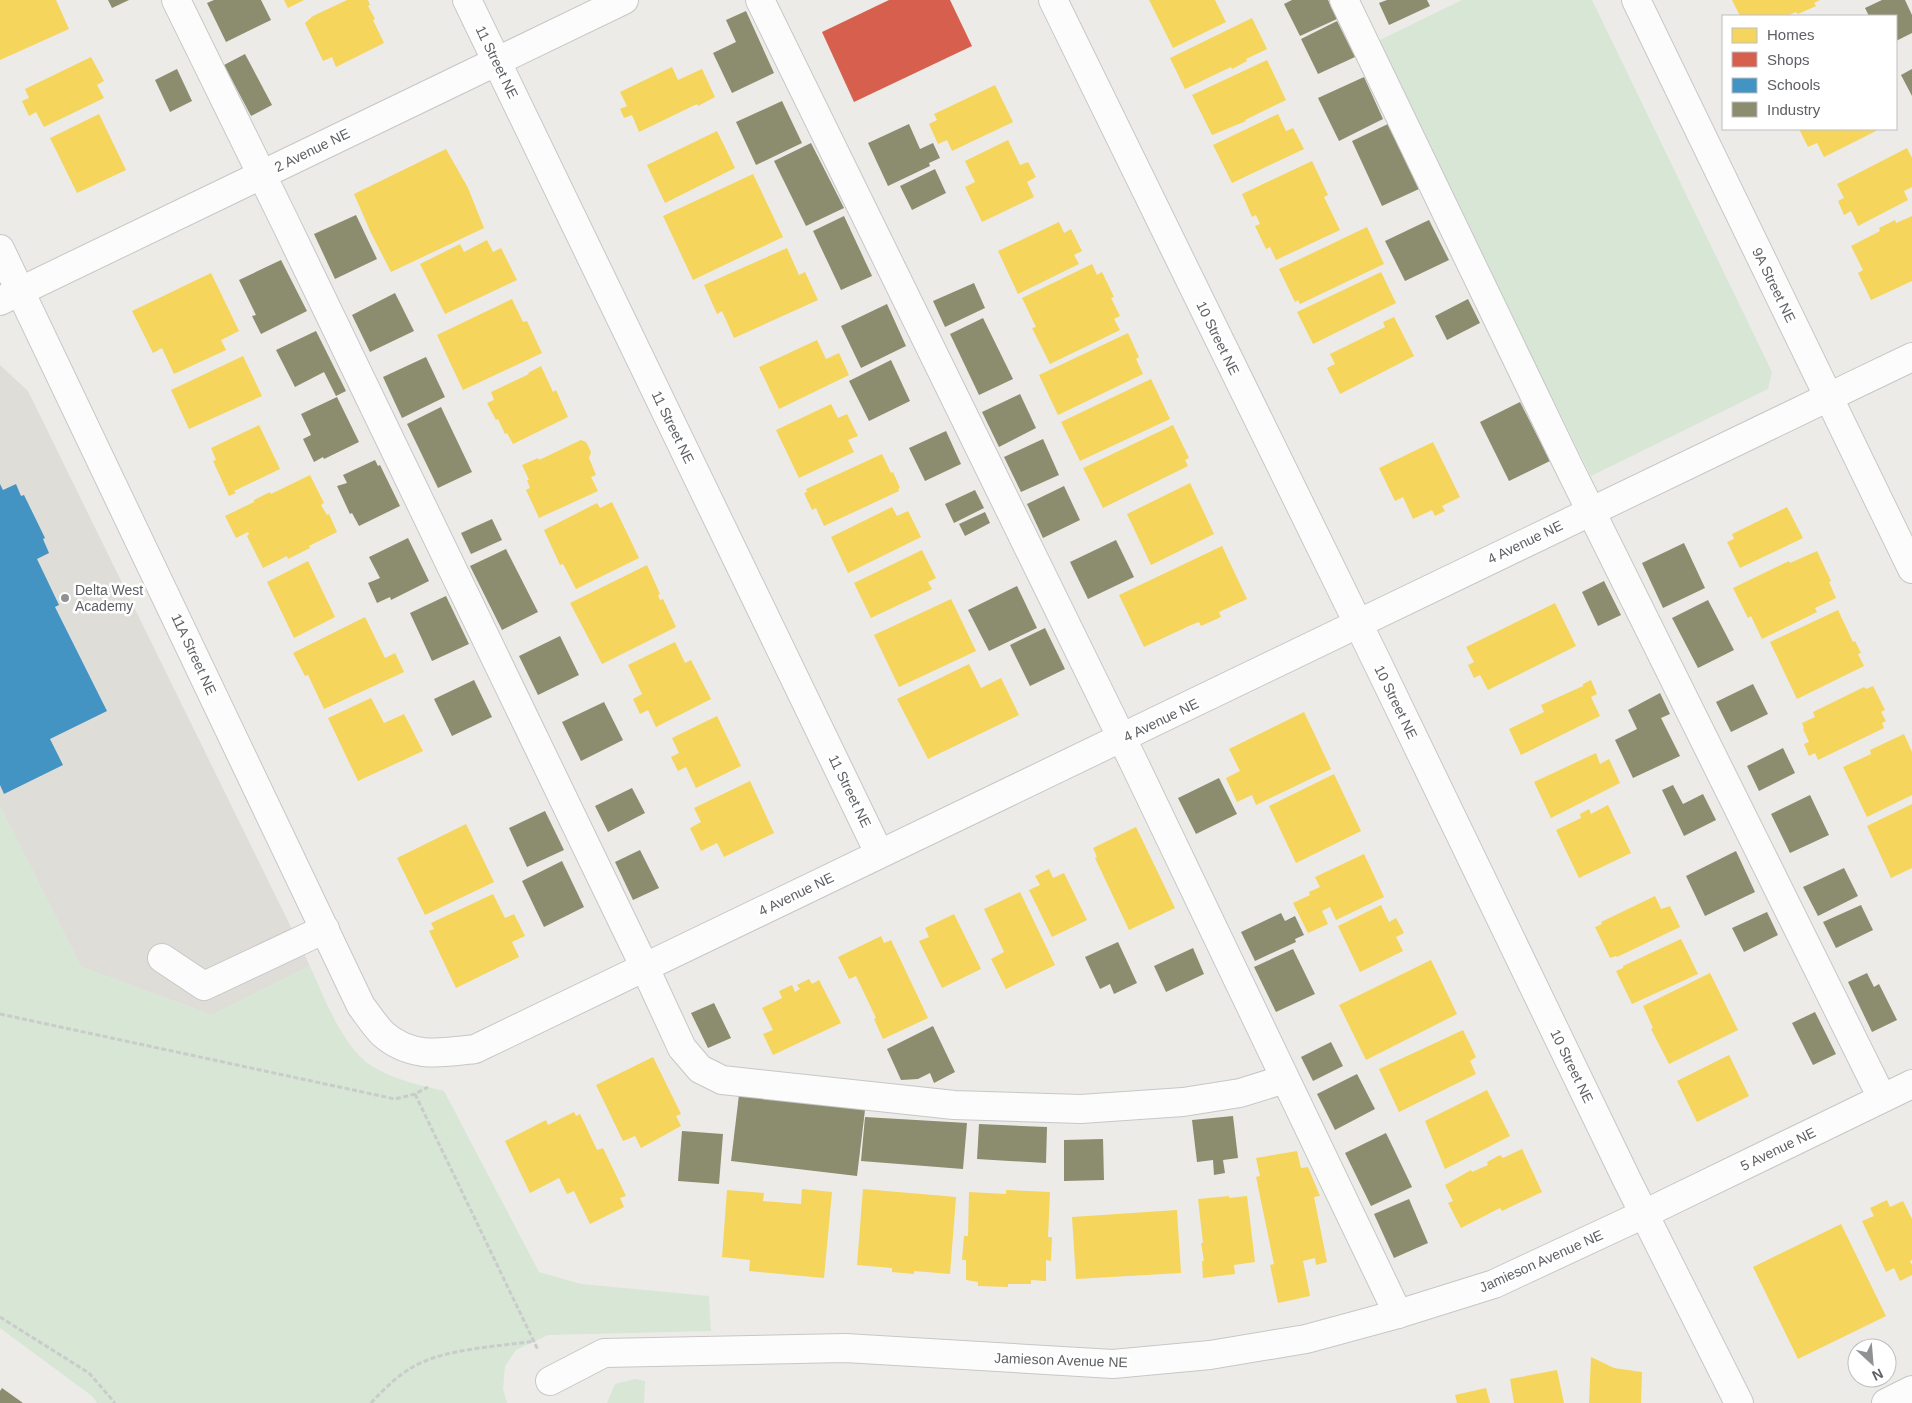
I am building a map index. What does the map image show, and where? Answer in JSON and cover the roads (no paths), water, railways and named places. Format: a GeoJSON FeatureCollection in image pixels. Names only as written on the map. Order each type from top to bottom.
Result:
{"type":"FeatureCollection","features":[{"type":"Feature","properties":{"kind":"street"},"geometry":{"type":"LineString","coordinates":[[176,0],[262,174],[682,1048],[700,1069],[722,1080],[954,1105],[1081,1109],[1183,1102],[1240,1093],[1285,1079]]}},
{"type":"Feature","properties":{"kind":"street","name":"11 Street NE"},"geometry":{"type":"LineString","coordinates":[[467,0],[879,853]]}},
{"type":"Feature","properties":{"kind":"street","name":"2 Avenue NE"},"geometry":{"type":"LineString","coordinates":[[10,296],[624,0]]}},
{"type":"Feature","properties":{"kind":"street"},"geometry":{"type":"LineString","coordinates":[[760,0],[1122,739],[1398,1314]]}},
{"type":"Feature","properties":{"kind":"street","name":"10 Street NE"},"geometry":{"type":"LineString","coordinates":[[1053,0],[1358,623],[1644,1214],[1740,1403]]}},
{"type":"Feature","properties":{"kind":"street"},"geometry":{"type":"LineString","coordinates":[[1344,0],[1591,510],[1882,1098]]}},
{"type":"Feature","properties":{"kind":"street","name":"9A Street NE"},"geometry":{"type":"LineString","coordinates":[[1636,0],[1912,569]]}},
{"type":"Feature","properties":{"kind":"street","name":"11A Street NE"},"geometry":{"type":"LineString","coordinates":[[0,249],[10,296],[325,929],[361,1006],[383,1034],[404,1047]]}},
{"type":"Feature","properties":{"kind":"street","name":"4 Avenue NE"},"geometry":{"type":"LineString","coordinates":[[404,1047],[423,1054],[475,1049],[1912,357]]}},
{"type":"Feature","properties":{"kind":"street"},"geometry":{"type":"LineString","coordinates":[[162,958],[204,986],[325,929]]}},
{"type":"Feature","properties":{"kind":"street","name":"5 Avenue NE"},"geometry":{"type":"LineString","coordinates":[[1644,1214],[1912,1084]]}},
{"type":"Feature","properties":{"kind":"street","name":"Jamieson Avenue NE"},"geometry":{"type":"LineString","coordinates":[[550,1381],[604,1353],[845,1348],[1113,1364],[1210,1355],[1306,1339],[1398,1314],[1494,1284],[1644,1214]]}},
{"type":"Feature","properties":{"kind":"street"},"geometry":{"type":"LineString","coordinates":[[1886,1403],[1912,1390]]}},
{"type":"Feature","properties":{"kind":"place","name":"Delta West Academy"},"geometry":{"type":"Point","coordinates":[65,598]}}]}
